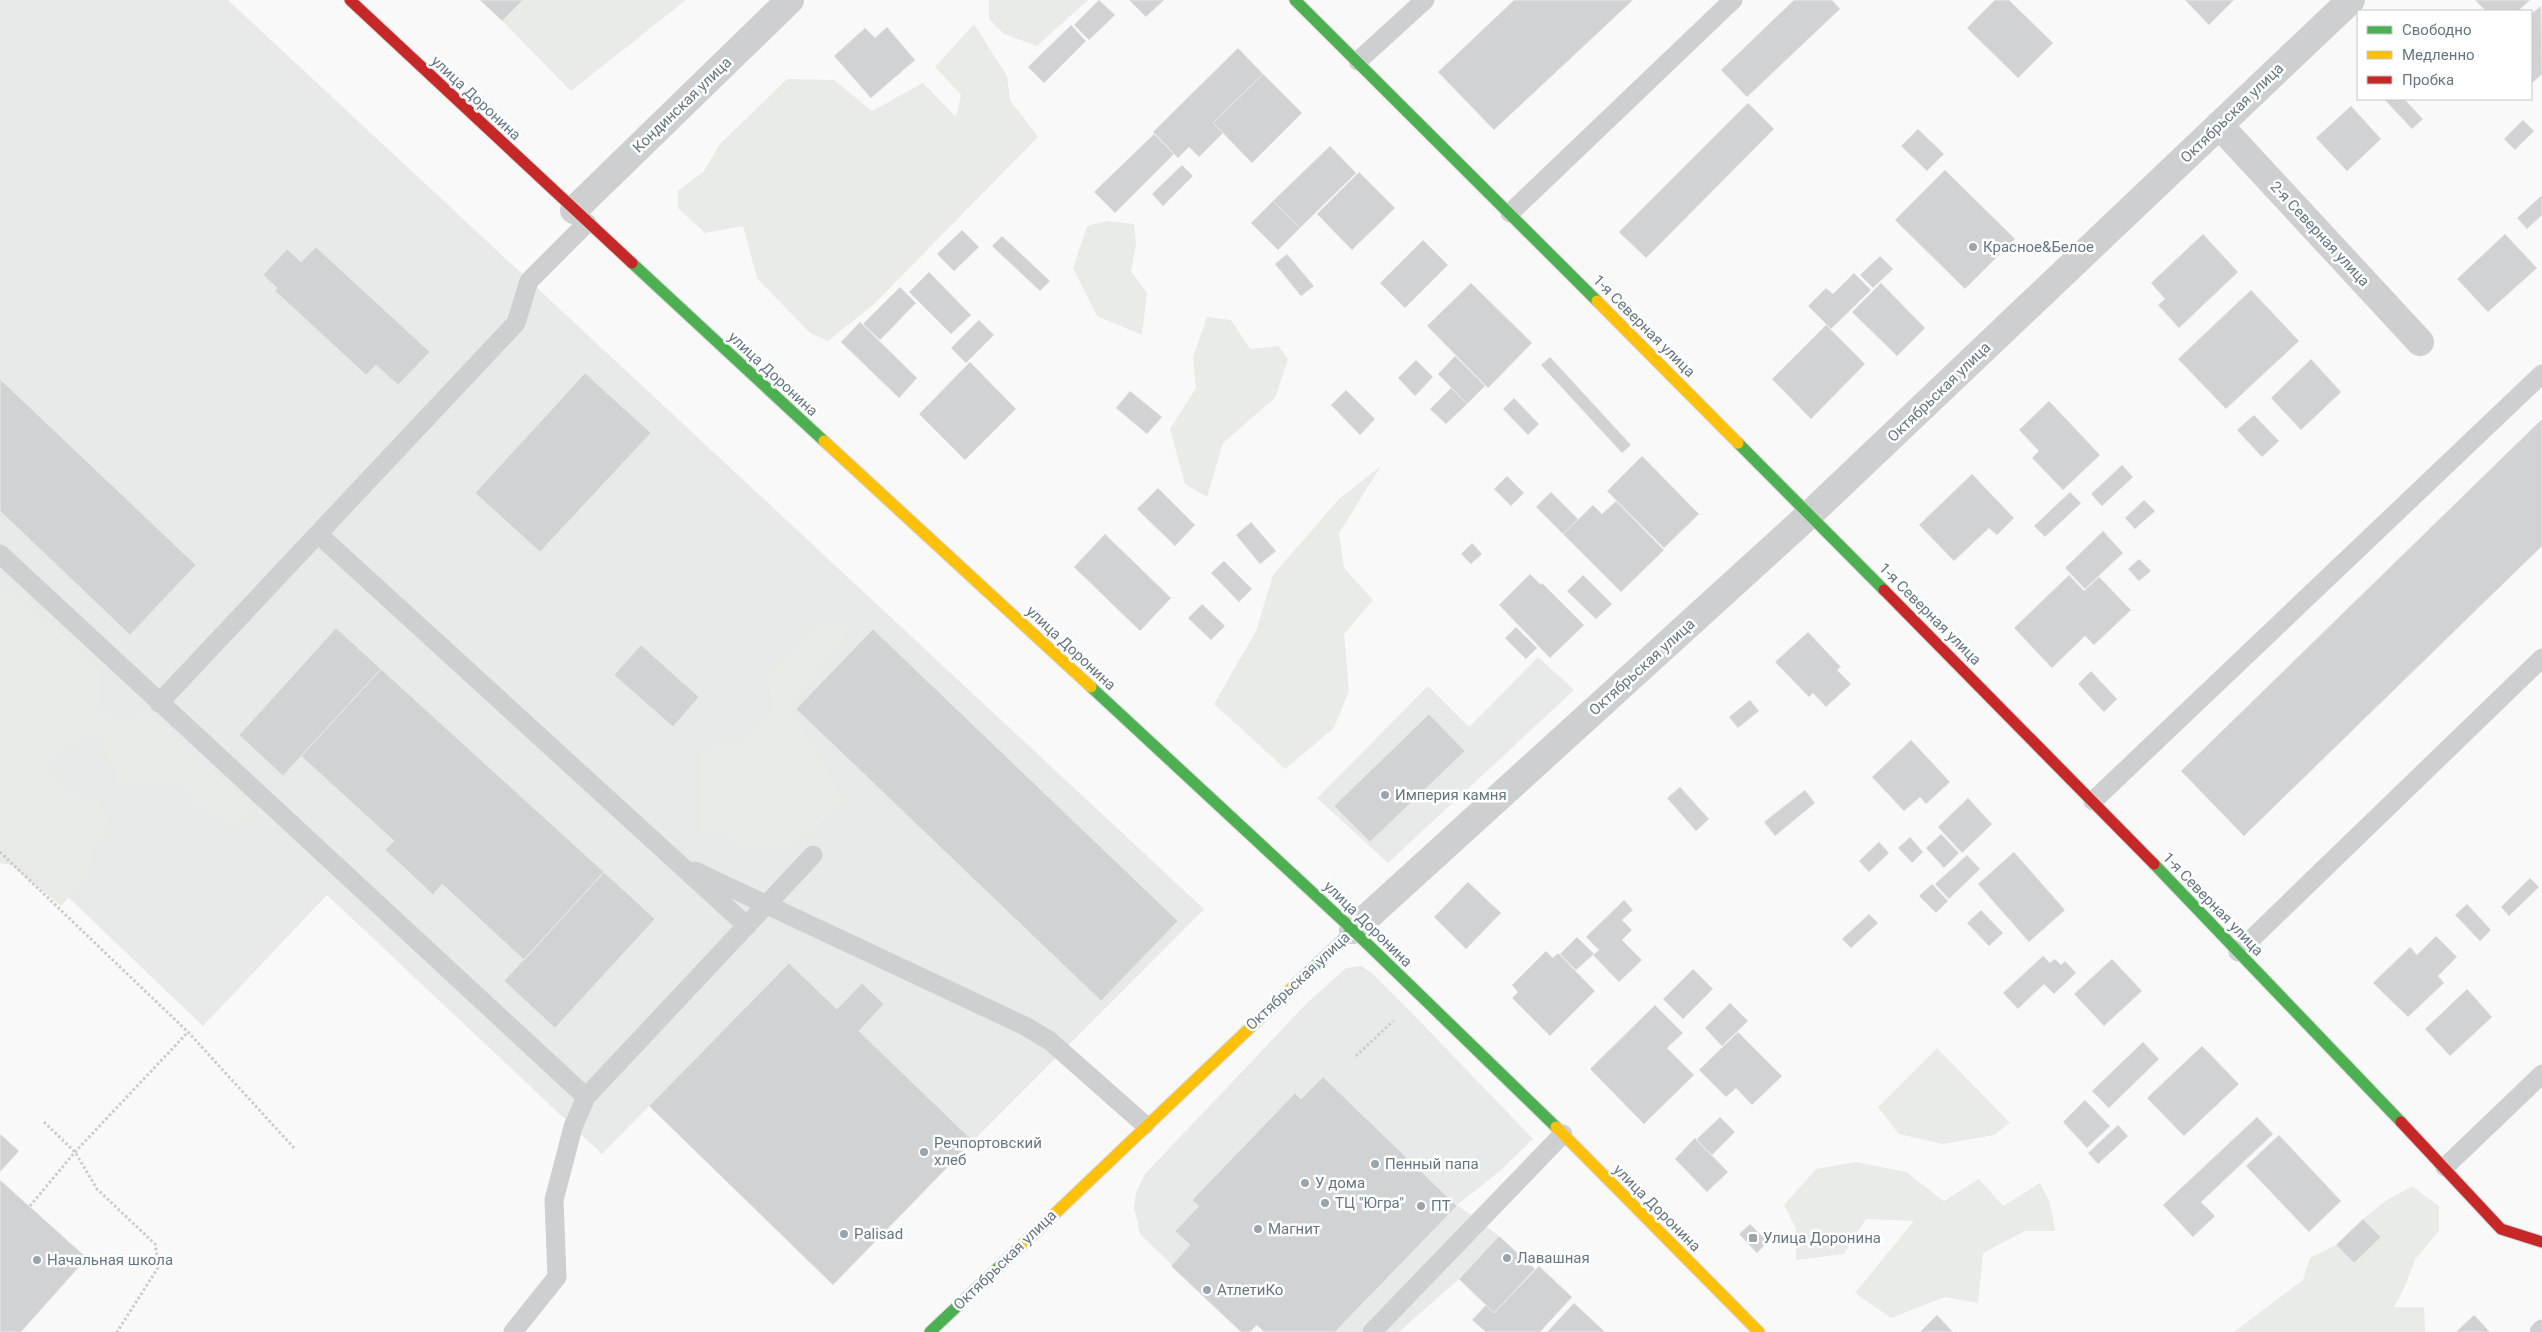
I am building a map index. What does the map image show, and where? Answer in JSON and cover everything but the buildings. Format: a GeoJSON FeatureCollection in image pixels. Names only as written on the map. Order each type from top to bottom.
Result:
{"type":"FeatureCollection","features":[{"type":"Feature","properties":{"kind":"main road","name":"улица Доронина"},"geometry":{"type":"LineString","coordinates":[[350,0],[580,216],[1353,930],[1563,1134],[1759,1332]]}},
{"type":"Feature","properties":{"kind":"main road","name":"1-я Северная улица"},"geometry":{"type":"LineString","coordinates":[[1295,0],[1510,213],[2093,800],[2445,1167],[2501,1229],[2542,1242]]}},
{"type":"Feature","properties":{"kind":"main road","name":"Октябрьская улица"},"geometry":{"type":"LineString","coordinates":[[930,1332],[1145,1125],[1353,930]]}},
{"type":"Feature","properties":{"kind":"street","name":"Кондинская улица"},"geometry":{"type":"LineString","coordinates":[[580,216],[790,0]]}},
{"type":"Feature","properties":{"kind":"street","name":"Октябрьская улица"},"geometry":{"type":"LineString","coordinates":[[1353,930],[1810,514],[2351,0]]}},
{"type":"Feature","properties":{"kind":"street","name":"2-я Северная улица"},"geometry":{"type":"LineString","coordinates":[[2219,125],[2420,342]]}},
{"type":"Feature","properties":{"kind":"lane"},"geometry":{"type":"LineString","coordinates":[[1358,61],[1425,0]]}},
{"type":"Feature","properties":{"kind":"lane"},"geometry":{"type":"LineString","coordinates":[[1510,213],[1733,0]]}},
{"type":"Feature","properties":{"kind":"lane"},"geometry":{"type":"LineString","coordinates":[[159,703],[516,323],[529,280],[580,216]]}},
{"type":"Feature","properties":{"kind":"lane"},"geometry":{"type":"LineString","coordinates":[[2093,800],[2542,374]]}},
{"type":"Feature","properties":{"kind":"lane"},"geometry":{"type":"LineString","coordinates":[[318,534],[747,926]]}},
{"type":"Feature","properties":{"kind":"lane"},"geometry":{"type":"LineString","coordinates":[[0,554],[586,1097]]}},
{"type":"Feature","properties":{"kind":"lane"},"geometry":{"type":"LineString","coordinates":[[2238,952],[2542,658]]}},
{"type":"Feature","properties":{"kind":"lane"},"geometry":{"type":"LineString","coordinates":[[520,1329],[557,1277],[554,1200],[573,1127],[586,1097],[813,856]]}},
{"type":"Feature","properties":{"kind":"lane"},"geometry":{"type":"LineString","coordinates":[[678,863],[1024,1026],[1050,1041],[1145,1125]]}},
{"type":"Feature","properties":{"kind":"lane"},"geometry":{"type":"LineString","coordinates":[[2445,1167],[2542,1074]]}},
{"type":"Feature","properties":{"kind":"lane"},"geometry":{"type":"LineString","coordinates":[[1372,1332],[1563,1134]]}},
{"type":"Feature","properties":{"kind":"lane"},"geometry":{"type":"LineString","coordinates":[[2539,1332],[2542,1329]]}},
{"type":"Feature","properties":{"kind":"path"},"geometry":{"type":"LineString","coordinates":[[0,852],[188,1032],[294,1148]]}},
{"type":"Feature","properties":{"kind":"path"},"geometry":{"type":"LineString","coordinates":[[1356,1056],[1399,1015]]}},
{"type":"Feature","properties":{"kind":"path"},"geometry":{"type":"LineString","coordinates":[[30,1206],[75,1152],[188,1032]]}},
{"type":"Feature","properties":{"kind":"path"},"geometry":{"type":"LineString","coordinates":[[44,1122],[75,1152],[97,1189],[156,1244],[158,1266],[117,1332]]}},
{"type":"Feature","properties":{"kind":"shaded area"},"geometry":{"type":"Polygon","coordinates":[[[0,0],[228,0],[1204,909],[973,1141],[859,1031],[884,1003],[862,983],[837,1009],[789,963],[602,1154],[327,895],[203,1026],[0,832],[0,0]]]}},
{"type":"Feature","properties":{"kind":"shaded area"},"geometry":{"type":"Polygon","coordinates":[[[523,0],[686,0],[571,91],[502,21],[523,0]]]}},
{"type":"Feature","properties":{"kind":"shaded area"},"geometry":{"type":"Polygon","coordinates":[[[989,0],[1088,0],[1037,46],[1004,34],[989,19],[989,0]]]}},
{"type":"Feature","properties":{"kind":"shaded area"},"geometry":{"type":"Polygon","coordinates":[[[974,24],[1007,76],[1010,100],[1038,137],[873,305],[828,341],[810,333],[757,278],[743,226],[705,233],[678,208],[678,191],[704,171],[719,145],[787,79],[834,80],[872,111],[923,83],[956,117],[961,95],[935,67],[974,24]]]}},
{"type":"Feature","properties":{"kind":"shaded area"},"geometry":{"type":"Polygon","coordinates":[[[1106,221],[1134,224],[1136,243],[1131,271],[1147,293],[1142,335],[1097,316],[1073,268],[1087,226],[1106,221]]]}},
{"type":"Feature","properties":{"kind":"shaded area"},"geometry":{"type":"Polygon","coordinates":[[[1207,317],[1231,320],[1250,349],[1278,346],[1288,359],[1275,398],[1223,443],[1207,497],[1185,484],[1170,429],[1196,388],[1193,357],[1207,317]]]}},
{"type":"Feature","properties":{"kind":"shaded area"},"geometry":{"type":"Polygon","coordinates":[[[1381,466],[1339,533],[1344,568],[1373,600],[1344,634],[1349,691],[1334,728],[1285,769],[1214,704],[1256,631],[1273,575],[1339,499],[1381,466]]]}},
{"type":"Feature","properties":{"kind":"shaded area"},"geometry":{"type":"Polygon","coordinates":[[[0,587],[17,592],[102,672],[98,707],[120,716],[148,712],[255,807],[238,832],[193,806],[178,785],[121,788],[99,738],[79,741],[48,765],[68,790],[100,800],[111,824],[94,850],[87,878],[61,906],[11,865],[0,863],[0,587]]]}},
{"type":"Feature","properties":{"kind":"shaded area"},"geometry":{"type":"Polygon","coordinates":[[[851,619],[841,642],[789,710],[825,761],[843,803],[794,847],[745,850],[719,833],[698,835],[699,749],[739,739],[771,716],[768,676],[810,627],[851,619]]]}},
{"type":"Feature","properties":{"kind":"shaded area"},"geometry":{"type":"Polygon","coordinates":[[[1538,657],[1574,690],[1388,863],[1317,798],[1428,686],[1469,727],[1538,657]]]}},
{"type":"Feature","properties":{"kind":"shaded area"},"geometry":{"type":"Polygon","coordinates":[[[1361,966],[1372,973],[1414,1015],[1533,1139],[1500,1171],[1457,1205],[1499,1236],[1459,1279],[1399,1332],[1264,1332],[1257,1325],[1250,1332],[1241,1332],[1140,1234],[1134,1207],[1136,1193],[1145,1174],[1306,1004],[1346,968],[1361,966]]]}},
{"type":"Feature","properties":{"kind":"shaded area"},"geometry":{"type":"Polygon","coordinates":[[[1937,1048],[2010,1123],[1994,1135],[1943,1144],[1899,1134],[1878,1107],[1937,1048]]]}},
{"type":"Feature","properties":{"kind":"shaded area"},"geometry":{"type":"Polygon","coordinates":[[[1856,1162],[1906,1172],[1944,1201],[1979,1179],[2003,1206],[2040,1183],[2050,1203],[2055,1231],[2025,1231],[1983,1253],[1978,1303],[1945,1297],[1891,1318],[1855,1293],[1914,1221],[1866,1219],[1844,1254],[1796,1260],[1796,1228],[1784,1205],[1816,1169],[1856,1162]]]}},
{"type":"Feature","properties":{"kind":"shaded area"},"geometry":{"type":"Polygon","coordinates":[[[2412,1186],[2439,1206],[2439,1231],[2416,1258],[2394,1307],[2424,1307],[2425,1332],[2234,1332],[2303,1280],[2310,1258],[2336,1245],[2354,1263],[2380,1237],[2363,1219],[2384,1202],[2412,1186]]]}},
{"type":"Feature","properties":{"kind":"traffic: fast"},"geometry":{"type":"LineString","coordinates":[[1295,0],[1597,301]]}},
{"type":"Feature","properties":{"kind":"traffic: fast"},"geometry":{"type":"LineString","coordinates":[[632,263],[824,441]]}},
{"type":"Feature","properties":{"kind":"traffic: fast"},"geometry":{"type":"LineString","coordinates":[[1738,443],[1884,590]]}},
{"type":"Feature","properties":{"kind":"traffic: fast"},"geometry":{"type":"LineString","coordinates":[[1091,687],[1353,930],[1297,983]]}},
{"type":"Feature","properties":{"kind":"traffic: fast"},"geometry":{"type":"LineString","coordinates":[[2154,864],[2401,1122]]}},
{"type":"Feature","properties":{"kind":"traffic: fast"},"geometry":{"type":"LineString","coordinates":[[1353,930],[1556,1127]]}},
{"type":"Feature","properties":{"kind":"traffic: fast"},"geometry":{"type":"LineString","coordinates":[[930,1332],[1001,1265]]}},
{"type":"Feature","properties":{"kind":"traffic: slow"},"geometry":{"type":"LineString","coordinates":[[1597,301],[1738,443]]}},
{"type":"Feature","properties":{"kind":"traffic: slow"},"geometry":{"type":"LineString","coordinates":[[824,441],[1091,687]]}},
{"type":"Feature","properties":{"kind":"traffic: slow"},"geometry":{"type":"LineString","coordinates":[[1001,1265],[1297,983]]}},
{"type":"Feature","properties":{"kind":"traffic: slow"},"geometry":{"type":"LineString","coordinates":[[1556,1127],[1759,1332]]}},
{"type":"Feature","properties":{"kind":"traffic: jam"},"geometry":{"type":"LineString","coordinates":[[350,0],[632,263]]}},
{"type":"Feature","properties":{"kind":"traffic: jam"},"geometry":{"type":"LineString","coordinates":[[1884,590],[2154,864]]}},
{"type":"Feature","properties":{"kind":"traffic: jam"},"geometry":{"type":"LineString","coordinates":[[2401,1122],[2501,1229],[2542,1242]]}},
{"type":"Feature","properties":{"kind":"place","name":"Красное&Белое"},"geometry":{"type":"Point","coordinates":[1973,247]}},
{"type":"Feature","properties":{"kind":"place","name":"Империя камня"},"geometry":{"type":"Point","coordinates":[1385,795]}},
{"type":"Feature","properties":{"kind":"place","name":"Речпортовский хлеб"},"geometry":{"type":"Point","coordinates":[924,1152]}},
{"type":"Feature","properties":{"kind":"place","name":"Пенный папа"},"geometry":{"type":"Point","coordinates":[1375,1164]}},
{"type":"Feature","properties":{"kind":"place","name":"У дома"},"geometry":{"type":"Point","coordinates":[1305,1183]}},
{"type":"Feature","properties":{"kind":"place","name":"ТЦ \"Югра\""},"geometry":{"type":"Point","coordinates":[1325,1203]}},
{"type":"Feature","properties":{"kind":"place","name":"ПТ"},"geometry":{"type":"Point","coordinates":[1421,1206]}},
{"type":"Feature","properties":{"kind":"place","name":"Магнит"},"geometry":{"type":"Point","coordinates":[1258,1229]}},
{"type":"Feature","properties":{"kind":"place","name":"Palisad"},"geometry":{"type":"Point","coordinates":[844,1234]}},
{"type":"Feature","properties":{"kind":"place","name":"Улица Доронина"},"geometry":{"type":"Point","coordinates":[1753,1238]}},
{"type":"Feature","properties":{"kind":"place","name":"Лавашная"},"geometry":{"type":"Point","coordinates":[1507,1258]}},
{"type":"Feature","properties":{"kind":"place","name":"Начальная школа"},"geometry":{"type":"Point","coordinates":[37,1260]}},
{"type":"Feature","properties":{"kind":"place","name":"АтлетиКо"},"geometry":{"type":"Point","coordinates":[1207,1290]}}]}
